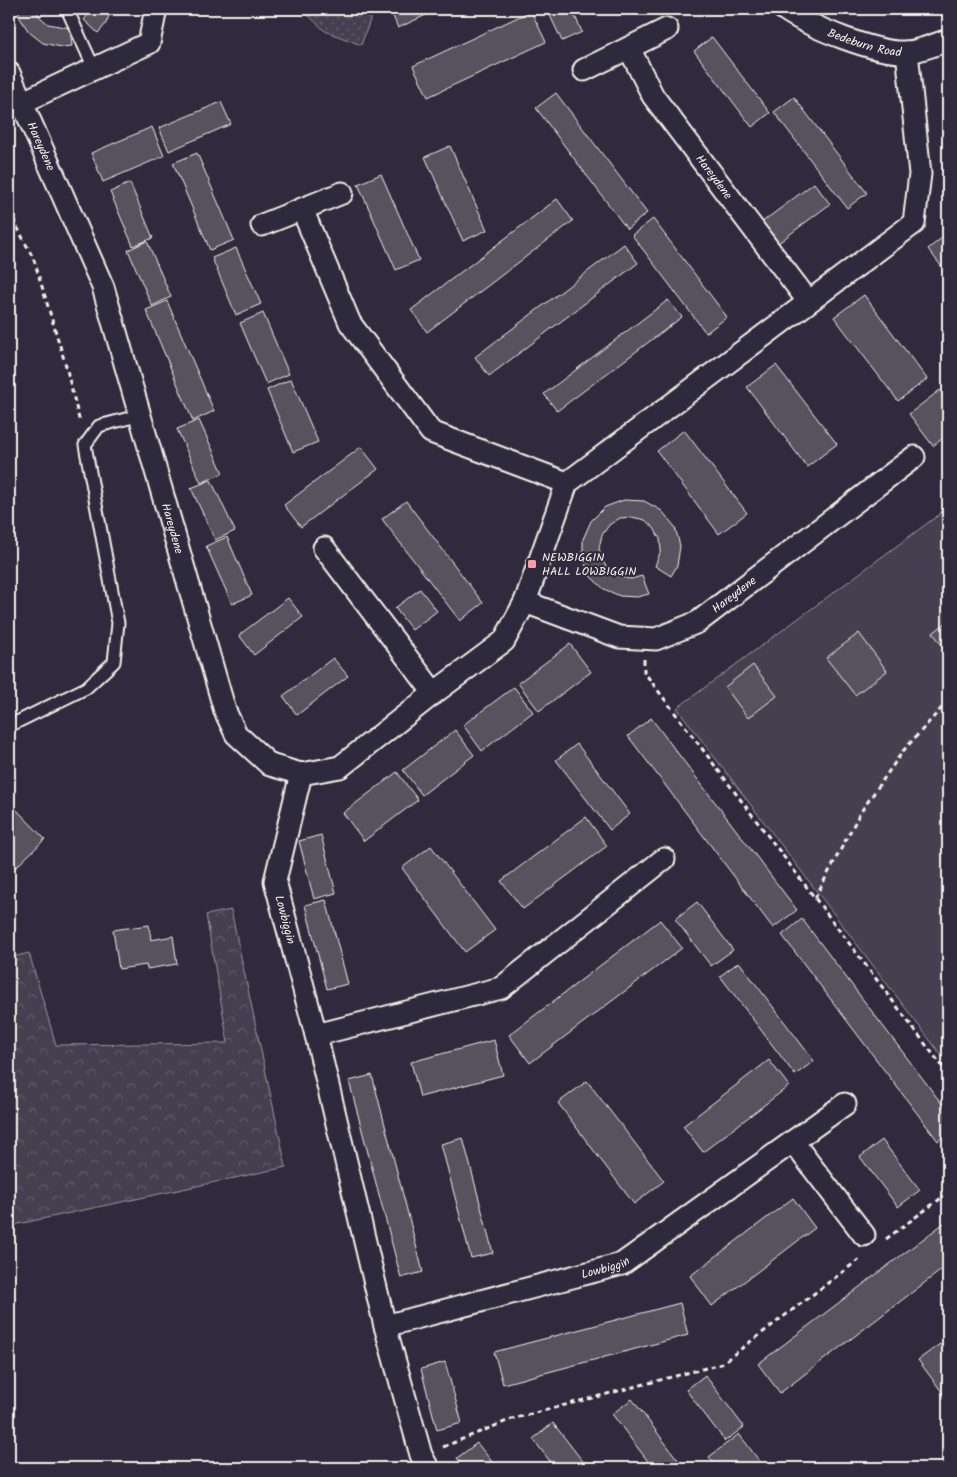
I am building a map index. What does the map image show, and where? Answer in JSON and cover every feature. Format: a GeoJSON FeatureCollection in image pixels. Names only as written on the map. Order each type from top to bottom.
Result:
{"type":"FeatureCollection","features":[{"type":"Feature","properties":{"kind":"street"},"geometry":{"type":"LineString","coordinates":[[23,102],[150,43],[156,9]]}},
{"type":"Feature","properties":{"kind":"street","name":"Bedeburn Road"},"geometry":{"type":"LineString","coordinates":[[784,9],[829,32],[867,46],[907,52],[948,40]]}},
{"type":"Feature","properties":{"kind":"street"},"geometry":{"type":"LineString","coordinates":[[584,70],[667,29]]}},
{"type":"Feature","properties":{"kind":"street","name":"Hareydene"},"geometry":{"type":"LineString","coordinates":[[629,48],[653,96],[808,301]]}},
{"type":"Feature","properties":{"kind":"street"},"geometry":{"type":"LineString","coordinates":[[302,209],[350,323],[431,432],[567,483],[914,223],[920,174],[907,52]]}},
{"type":"Feature","properties":{"kind":"street","name":"Hareydene"},"geometry":{"type":"LineString","coordinates":[[9,73],[103,287],[225,711],[236,734],[270,765],[301,774],[340,767],[504,641],[525,602],[567,483]]}},
{"type":"Feature","properties":{"kind":"street"},"geometry":{"type":"LineString","coordinates":[[262,225],[342,193]]}},
{"type":"Feature","properties":{"kind":"street","name":"Hareydene"},"geometry":{"type":"LineString","coordinates":[[525,602],[619,637],[656,639],[698,622],[914,457]]}},
{"type":"Feature","properties":{"kind":"street"},"geometry":{"type":"LineString","coordinates":[[324,548],[434,693]]}},
{"type":"Feature","properties":{"kind":"street","name":"Lowbiggin"},"geometry":{"type":"LineString","coordinates":[[301,774],[275,881],[316,1035],[385,1326],[425,1462]]}},
{"type":"Feature","properties":{"kind":"street"},"geometry":{"type":"LineString","coordinates":[[316,1035],[501,988],[664,859]]}},
{"type":"Feature","properties":{"kind":"street","name":"Lowbiggin"},"geometry":{"type":"LineString","coordinates":[[385,1326],[622,1264],[845,1104]]}},
{"type":"Feature","properties":{"kind":"street"},"geometry":{"type":"LineString","coordinates":[[793,1142],[871,1243]]}},
{"type":"Feature","properties":{"kind":"lane"},"geometry":{"type":"LineString","coordinates":[[66,9],[94,68]]}},
{"type":"Feature","properties":{"kind":"lane"},"geometry":{"type":"LineString","coordinates":[[9,726],[86,688],[114,662],[118,623],[85,445],[99,426],[141,414]]}},
{"type":"Feature","properties":{"kind":"path"},"geometry":{"type":"LineString","coordinates":[[9,211],[34,260],[66,366],[85,445]]}},
{"type":"Feature","properties":{"kind":"path"},"geometry":{"type":"LineString","coordinates":[[643,638],[644,672],[948,1074]]}},
{"type":"Feature","properties":{"kind":"path"},"geometry":{"type":"LineString","coordinates":[[815,898],[860,813],[903,751],[948,701]]}},
{"type":"Feature","properties":{"kind":"path"},"geometry":{"type":"LineString","coordinates":[[425,1462],[512,1419],[720,1364],[871,1243],[948,1192]]}},
{"type":"Feature","properties":{"kind":"green space"},"geometry":{"type":"Polygon","coordinates":[[[313,9],[374,9],[361,45],[325,31],[308,15],[313,9]]]}},
{"type":"Feature","properties":{"kind":"green space"},"geometry":{"type":"Polygon","coordinates":[[[948,508],[948,1064],[677,708],[948,508]]]}},
{"type":"Feature","properties":{"kind":"green space"},"geometry":{"type":"Polygon","coordinates":[[[231,910],[286,1167],[9,1226],[9,958],[29,953],[56,1045],[228,1043],[206,915],[231,910]]]}},
{"type":"Feature","properties":{"kind":"building"},"geometry":{"type":"Polygon","coordinates":[[[18,9],[36,9],[39,16],[48,24],[70,28],[72,46],[61,47],[43,43],[29,32],[20,18],[18,9]]]}},
{"type":"Feature","properties":{"kind":"building"},"geometry":{"type":"Polygon","coordinates":[[[92,9],[112,9],[105,25],[98,33],[84,20],[92,9]]]}},
{"type":"Feature","properties":{"kind":"building"},"geometry":{"type":"Polygon","coordinates":[[[390,9],[439,9],[398,28],[390,9]]]}},
{"type":"Feature","properties":{"kind":"building"},"geometry":{"type":"Polygon","coordinates":[[[547,9],[572,9],[582,32],[562,41],[547,9]]]}},
{"type":"Feature","properties":{"kind":"building"},"geometry":{"type":"Polygon","coordinates":[[[531,11],[546,42],[428,97],[413,66],[531,11]]]}},
{"type":"Feature","properties":{"kind":"building"},"geometry":{"type":"Polygon","coordinates":[[[712,37],[770,113],[752,127],[694,51],[712,37]]]}},
{"type":"Feature","properties":{"kind":"building"},"geometry":{"type":"Polygon","coordinates":[[[556,93],[647,213],[627,229],[536,108],[556,93]]]}},
{"type":"Feature","properties":{"kind":"building"},"geometry":{"type":"Polygon","coordinates":[[[794,97],[867,193],[847,208],[774,112],[794,97]]]}},
{"type":"Feature","properties":{"kind":"building"},"geometry":{"type":"Polygon","coordinates":[[[221,102],[231,124],[169,151],[159,128],[221,102]]]}},
{"type":"Feature","properties":{"kind":"building"},"geometry":{"type":"Polygon","coordinates":[[[152,127],[164,156],[103,182],[91,153],[152,127]]]}},
{"type":"Feature","properties":{"kind":"building"},"geometry":{"type":"Polygon","coordinates":[[[450,146],[487,230],[463,241],[425,157],[450,146]]]}},
{"type":"Feature","properties":{"kind":"building"},"geometry":{"type":"Polygon","coordinates":[[[197,153],[234,240],[210,250],[173,163],[197,153]]]}},
{"type":"Feature","properties":{"kind":"building"},"geometry":{"type":"Polygon","coordinates":[[[381,174],[419,260],[396,270],[358,184],[381,174]]]}},
{"type":"Feature","properties":{"kind":"building"},"geometry":{"type":"Polygon","coordinates":[[[130,183],[153,238],[133,246],[110,192],[130,183]]]}},
{"type":"Feature","properties":{"kind":"building"},"geometry":{"type":"Polygon","coordinates":[[[814,183],[830,204],[777,244],[761,223],[814,183]]]}},
{"type":"Feature","properties":{"kind":"building"},"geometry":{"type":"Polygon","coordinates":[[[557,199],[573,221],[427,332],[411,310],[557,199]]]}},
{"type":"Feature","properties":{"kind":"building"},"geometry":{"type":"Polygon","coordinates":[[[653,219],[727,317],[706,333],[632,235],[653,219]]]}},
{"type":"Feature","properties":{"kind":"building"},"geometry":{"type":"Polygon","coordinates":[[[948,233],[948,275],[928,249],[948,233]]]}},
{"type":"Feature","properties":{"kind":"building"},"geometry":{"type":"Polygon","coordinates":[[[147,241],[171,297],[152,306],[128,250],[147,241]]]}},
{"type":"Feature","properties":{"kind":"building"},"geometry":{"type":"Polygon","coordinates":[[[624,244],[638,263],[489,376],[475,357],[624,244]]]}},
{"type":"Feature","properties":{"kind":"building"},"geometry":{"type":"Polygon","coordinates":[[[236,248],[261,304],[236,315],[212,258],[236,248]]]}},
{"type":"Feature","properties":{"kind":"building"},"geometry":{"type":"Polygon","coordinates":[[[864,295],[927,379],[898,401],[834,317],[864,295]]]}},
{"type":"Feature","properties":{"kind":"building"},"geometry":{"type":"Polygon","coordinates":[[[668,300],[682,317],[557,411],[544,394],[668,300]]]}},
{"type":"Feature","properties":{"kind":"building"},"geometry":{"type":"Polygon","coordinates":[[[167,301],[214,411],[193,421],[146,310],[167,301]]]}},
{"type":"Feature","properties":{"kind":"building"},"geometry":{"type":"Polygon","coordinates":[[[263,313],[289,374],[266,384],[240,323],[263,313]]]}},
{"type":"Feature","properties":{"kind":"building"},"geometry":{"type":"Polygon","coordinates":[[[776,365],[837,444],[807,467],[747,387],[776,365]]]}},
{"type":"Feature","properties":{"kind":"building"},"geometry":{"type":"Polygon","coordinates":[[[291,379],[318,442],[293,452],[267,390],[291,379]]]}},
{"type":"Feature","properties":{"kind":"building"},"geometry":{"type":"Polygon","coordinates":[[[940,390],[948,401],[948,434],[933,446],[909,414],[940,390]]]}},
{"type":"Feature","properties":{"kind":"building"},"geometry":{"type":"Polygon","coordinates":[[[199,420],[223,473],[201,483],[177,429],[199,420]]]}},
{"type":"Feature","properties":{"kind":"building"},"geometry":{"type":"Polygon","coordinates":[[[684,430],[747,513],[719,534],[657,451],[684,430]]]}},
{"type":"Feature","properties":{"kind":"building"},"geometry":{"type":"Polygon","coordinates":[[[361,447],[378,469],[301,527],[284,505],[361,447]]]}},
{"type":"Feature","properties":{"kind":"building"},"geometry":{"type":"Polygon","coordinates":[[[211,480],[235,531],[215,540],[191,488],[211,480]]]}},
{"type":"Feature","properties":{"kind":"building"},"geometry":{"type":"Polygon","coordinates":[[[624,500],[644,501],[662,511],[675,527],[680,546],[677,566],[671,576],[655,566],[661,550],[660,539],[654,528],[645,520],[632,517],[620,518],[609,525],[602,535],[599,548],[602,560],[609,571],[620,577],[631,579],[642,576],[649,594],[637,597],[620,596],[604,589],[591,577],[583,559],[583,539],[591,521],[605,507],[624,500]]]}},
{"type":"Feature","properties":{"kind":"building"},"geometry":{"type":"Polygon","coordinates":[[[406,501],[483,603],[460,621],[382,519],[406,501]]]}},
{"type":"Feature","properties":{"kind":"building"},"geometry":{"type":"Polygon","coordinates":[[[227,537],[252,595],[232,604],[206,546],[227,537]]]}},
{"type":"Feature","properties":{"kind":"building"},"geometry":{"type":"Polygon","coordinates":[[[420,589],[437,611],[412,630],[395,608],[420,589]]]}},
{"type":"Feature","properties":{"kind":"building"},"geometry":{"type":"Polygon","coordinates":[[[288,598],[303,617],[254,655],[239,635],[288,598]]]}},
{"type":"Feature","properties":{"kind":"building"},"geometry":{"type":"Polygon","coordinates":[[[948,621],[948,653],[933,633],[948,621]]]}},
{"type":"Feature","properties":{"kind":"building"},"geometry":{"type":"Polygon","coordinates":[[[859,633],[887,671],[855,695],[826,658],[859,633]]]}},
{"type":"Feature","properties":{"kind":"building"},"geometry":{"type":"Polygon","coordinates":[[[570,644],[591,672],[539,711],[518,683],[570,644]]]}},
{"type":"Feature","properties":{"kind":"building"},"geometry":{"type":"Polygon","coordinates":[[[333,658],[348,676],[297,715],[283,696],[333,658]]]}},
{"type":"Feature","properties":{"kind":"building"},"geometry":{"type":"Polygon","coordinates":[[[753,665],[777,696],[748,718],[725,687],[753,665]]]}},
{"type":"Feature","properties":{"kind":"building"},"geometry":{"type":"Polygon","coordinates":[[[514,687],[533,712],[482,751],[463,725],[514,687]]]}},
{"type":"Feature","properties":{"kind":"building"},"geometry":{"type":"Polygon","coordinates":[[[651,718],[797,910],[773,928],[628,736],[651,718]]]}},
{"type":"Feature","properties":{"kind":"building"},"geometry":{"type":"Polygon","coordinates":[[[455,730],[474,755],[422,795],[403,770],[455,730]]]}},
{"type":"Feature","properties":{"kind":"building"},"geometry":{"type":"Polygon","coordinates":[[[577,744],[630,814],[610,830],[556,760],[577,744]]]}},
{"type":"Feature","properties":{"kind":"building"},"geometry":{"type":"Polygon","coordinates":[[[397,772],[418,800],[364,841],[343,813],[397,772]]]}},
{"type":"Feature","properties":{"kind":"building"},"geometry":{"type":"Polygon","coordinates":[[[12,805],[45,839],[9,874],[11,837],[9,808],[12,805]]]}},
{"type":"Feature","properties":{"kind":"building"},"geometry":{"type":"Polygon","coordinates":[[[586,817],[607,846],[523,909],[501,881],[586,817]]]}},
{"type":"Feature","properties":{"kind":"building"},"geometry":{"type":"Polygon","coordinates":[[[321,835],[336,893],[314,899],[299,841],[321,835]]]}},
{"type":"Feature","properties":{"kind":"building"},"geometry":{"type":"Polygon","coordinates":[[[431,846],[495,930],[465,952],[402,868],[431,846]]]}},
{"type":"Feature","properties":{"kind":"building"},"geometry":{"type":"Polygon","coordinates":[[[326,900],[348,984],[327,989],[305,905],[326,900]]]}},
{"type":"Feature","properties":{"kind":"building"},"geometry":{"type":"Polygon","coordinates":[[[697,902],[733,950],[711,966],[675,919],[697,902]]]}},
{"type":"Feature","properties":{"kind":"building"},"geometry":{"type":"Polygon","coordinates":[[[802,919],[948,1112],[948,1133],[938,1141],[782,935],[802,919]]]}},
{"type":"Feature","properties":{"kind":"building"},"geometry":{"type":"Polygon","coordinates":[[[660,920],[682,948],[530,1063],[509,1035],[660,920]]]}},
{"type":"Feature","properties":{"kind":"building"},"geometry":{"type":"Polygon","coordinates":[[[149,925],[151,940],[173,936],[177,964],[147,969],[146,965],[119,969],[113,930],[149,925]]]}},
{"type":"Feature","properties":{"kind":"building"},"geometry":{"type":"Polygon","coordinates":[[[739,962],[814,1061],[795,1075],[720,976],[739,962]]]}},
{"type":"Feature","properties":{"kind":"building"},"geometry":{"type":"Polygon","coordinates":[[[494,1040],[503,1075],[420,1097],[411,1062],[494,1040]]]}},
{"type":"Feature","properties":{"kind":"building"},"geometry":{"type":"Polygon","coordinates":[[[769,1060],[789,1086],[703,1152],[683,1126],[769,1060]]]}},
{"type":"Feature","properties":{"kind":"building"},"geometry":{"type":"Polygon","coordinates":[[[372,1075],[423,1272],[401,1278],[349,1081],[372,1075]]]}},
{"type":"Feature","properties":{"kind":"building"},"geometry":{"type":"Polygon","coordinates":[[[587,1081],[664,1181],[634,1204],[558,1103],[587,1081]]]}},
{"type":"Feature","properties":{"kind":"building"},"geometry":{"type":"Polygon","coordinates":[[[463,1138],[493,1253],[471,1258],[441,1144],[463,1138]]]}},
{"type":"Feature","properties":{"kind":"building"},"geometry":{"type":"Polygon","coordinates":[[[882,1140],[920,1190],[898,1207],[860,1157],[882,1140]]]}},
{"type":"Feature","properties":{"kind":"building"},"geometry":{"type":"Polygon","coordinates":[[[793,1198],[815,1228],[712,1306],[690,1276],[793,1198]]]}},
{"type":"Feature","properties":{"kind":"building"},"geometry":{"type":"Polygon","coordinates":[[[948,1220],[948,1265],[780,1393],[758,1364],[948,1220]]]}},
{"type":"Feature","properties":{"kind":"building"},"geometry":{"type":"Polygon","coordinates":[[[680,1303],[688,1335],[503,1384],[494,1352],[680,1303]]]}},
{"type":"Feature","properties":{"kind":"building"},"geometry":{"type":"Polygon","coordinates":[[[940,1344],[948,1355],[948,1400],[918,1360],[940,1344]]]}},
{"type":"Feature","properties":{"kind":"building"},"geometry":{"type":"Polygon","coordinates":[[[445,1362],[462,1423],[437,1430],[421,1369],[445,1362]]]}},
{"type":"Feature","properties":{"kind":"building"},"geometry":{"type":"Polygon","coordinates":[[[705,1375],[744,1427],[725,1441],[686,1390],[705,1375]]]}},
{"type":"Feature","properties":{"kind":"building"},"geometry":{"type":"Polygon","coordinates":[[[632,1399],[684,1468],[653,1468],[612,1414],[632,1399]]]}},
{"type":"Feature","properties":{"kind":"building"},"geometry":{"type":"Polygon","coordinates":[[[553,1423],[588,1468],[555,1468],[533,1439],[553,1423]]]}},
{"type":"Feature","properties":{"kind":"building"},"geometry":{"type":"Polygon","coordinates":[[[739,1434],[763,1468],[717,1468],[709,1457],[739,1434]]]}},
{"type":"Feature","properties":{"kind":"building"},"geometry":{"type":"Polygon","coordinates":[[[477,1443],[497,1468],[464,1468],[457,1458],[477,1443]]]}},
{"type":"Feature","properties":{"kind":"place","name":"NEWBIGGIN HALL LOWBIGGIN"},"geometry":{"type":"Point","coordinates":[532,564]}}]}
